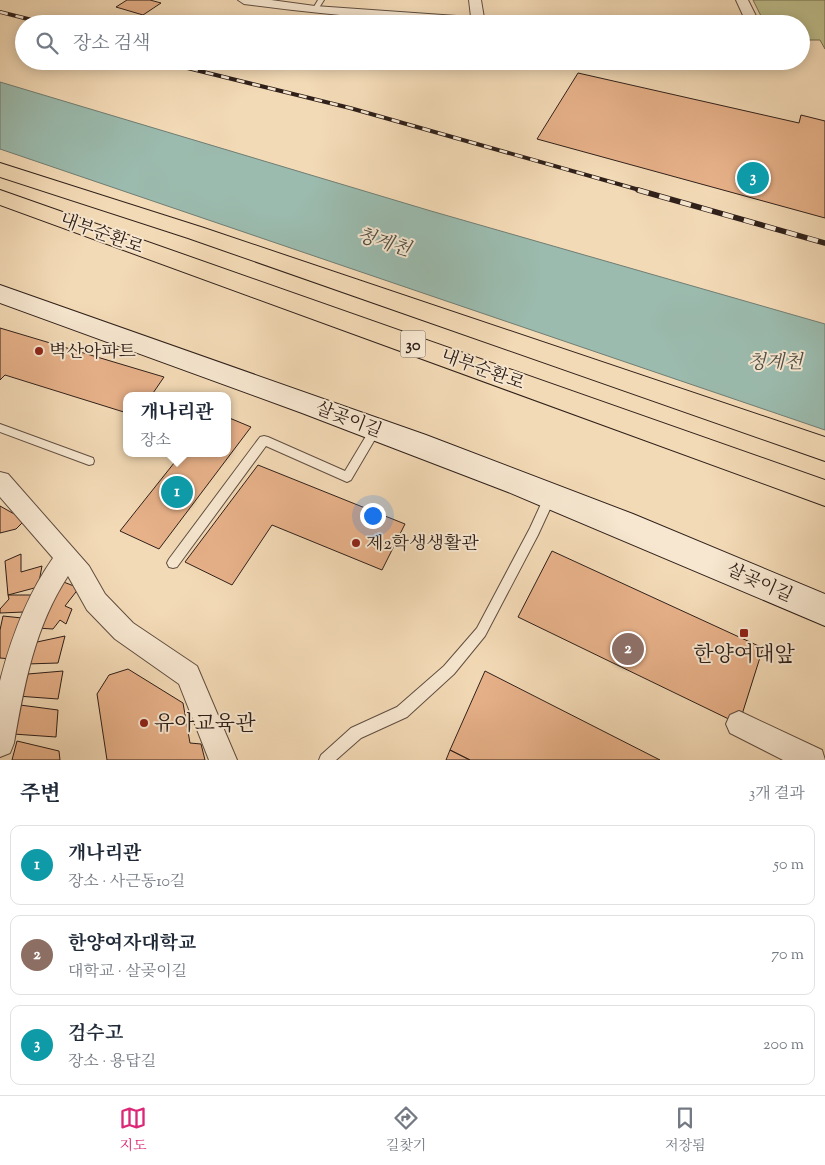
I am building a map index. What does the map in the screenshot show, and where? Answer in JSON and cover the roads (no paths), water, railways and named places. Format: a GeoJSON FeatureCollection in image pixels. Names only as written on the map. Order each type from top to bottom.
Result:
{"type":"FeatureCollection","features":[{"type":"Feature","properties":{"kind":"highway","name":"내부순환로"},"geometry":{"type":"LineString","coordinates":[[0,170],[196,234],[825,449]]}},
{"type":"Feature","properties":{"kind":"highway","name":"내부순환로"},"geometry":{"type":"LineString","coordinates":[[0,197],[825,493]]}},
{"type":"Feature","properties":{"kind":"main road","name":"살곶이길"},"geometry":{"type":"LineString","coordinates":[[0,294],[263,386],[550,495],[694,553],[825,610]]}},
{"type":"Feature","properties":{"kind":"main road","name":"살곶이길"},"geometry":{"type":"LineString","coordinates":[[694,553],[764,571],[825,598]]}},
{"type":"Feature","properties":{"kind":"street"},"geometry":{"type":"LineString","coordinates":[[244,0],[418,15]]}},
{"type":"Feature","properties":{"kind":"street"},"geometry":{"type":"LineString","coordinates":[[475,0],[477,15]]}},
{"type":"Feature","properties":{"kind":"street"},"geometry":{"type":"LineString","coordinates":[[742,0],[750,15]]}},
{"type":"Feature","properties":{"kind":"street"},"geometry":{"type":"LineString","coordinates":[[0,481],[73,566],[96,602],[124,631],[188,675],[223,760]]}},
{"type":"Feature","properties":{"kind":"street"},"geometry":{"type":"LineString","coordinates":[[0,744],[11,684],[32,616],[55,572],[73,566]]}},
{"type":"Feature","properties":{"kind":"street"},"geometry":{"type":"LineString","coordinates":[[740,724],[812,760]]}},
{"type":"Feature","properties":{"kind":"lane"},"geometry":{"type":"LineString","coordinates":[[0,428],[89,461]]}},
{"type":"Feature","properties":{"kind":"lane"},"geometry":{"type":"LineString","coordinates":[[173,563],[264,440],[347,477],[376,429]]}},
{"type":"Feature","properties":{"kind":"lane"},"geometry":{"type":"LineString","coordinates":[[326,760],[356,733],[402,712],[449,670],[481,632],[534,531],[550,495]]}},
{"type":"Feature","properties":{"kind":"water","name":"청계천"},"geometry":{"type":"Polygon","coordinates":[[[0,82],[431,211],[825,324],[825,430],[0,149],[0,82]]]}},
{"type":"Feature","properties":{"kind":"railway"},"geometry":{"type":"LineString","coordinates":[[0,12],[15,16]]}},
{"type":"Feature","properties":{"kind":"railway"},"geometry":{"type":"LineString","coordinates":[[196,70],[350,108],[643,191]]}},
{"type":"Feature","properties":{"kind":"railway"},"geometry":{"type":"LineString","coordinates":[[638,190],[825,243]]}},
{"type":"Feature","properties":{"kind":"place","name":"검수고"},"geometry":{"type":"Point","coordinates":[753,178]}},
{"type":"Feature","properties":{"kind":"place","name":"벽산아파트"},"geometry":{"type":"Point","coordinates":[39,351]}},
{"type":"Feature","properties":{"kind":"place","name":"개나리관"},"geometry":{"type":"Point","coordinates":[177,492]}},
{"type":"Feature","properties":{"kind":"place","name":"제2학생생활관"},"geometry":{"type":"Point","coordinates":[356,543]}},
{"type":"Feature","properties":{"kind":"place","name":"한양여대앞"},"geometry":{"type":"Point","coordinates":[744,633]}},
{"type":"Feature","properties":{"kind":"place","name":"한양여자대학교"},"geometry":{"type":"Point","coordinates":[628,649]}},
{"type":"Feature","properties":{"kind":"place","name":"유아교육관"},"geometry":{"type":"Point","coordinates":[144,723]}}]}
